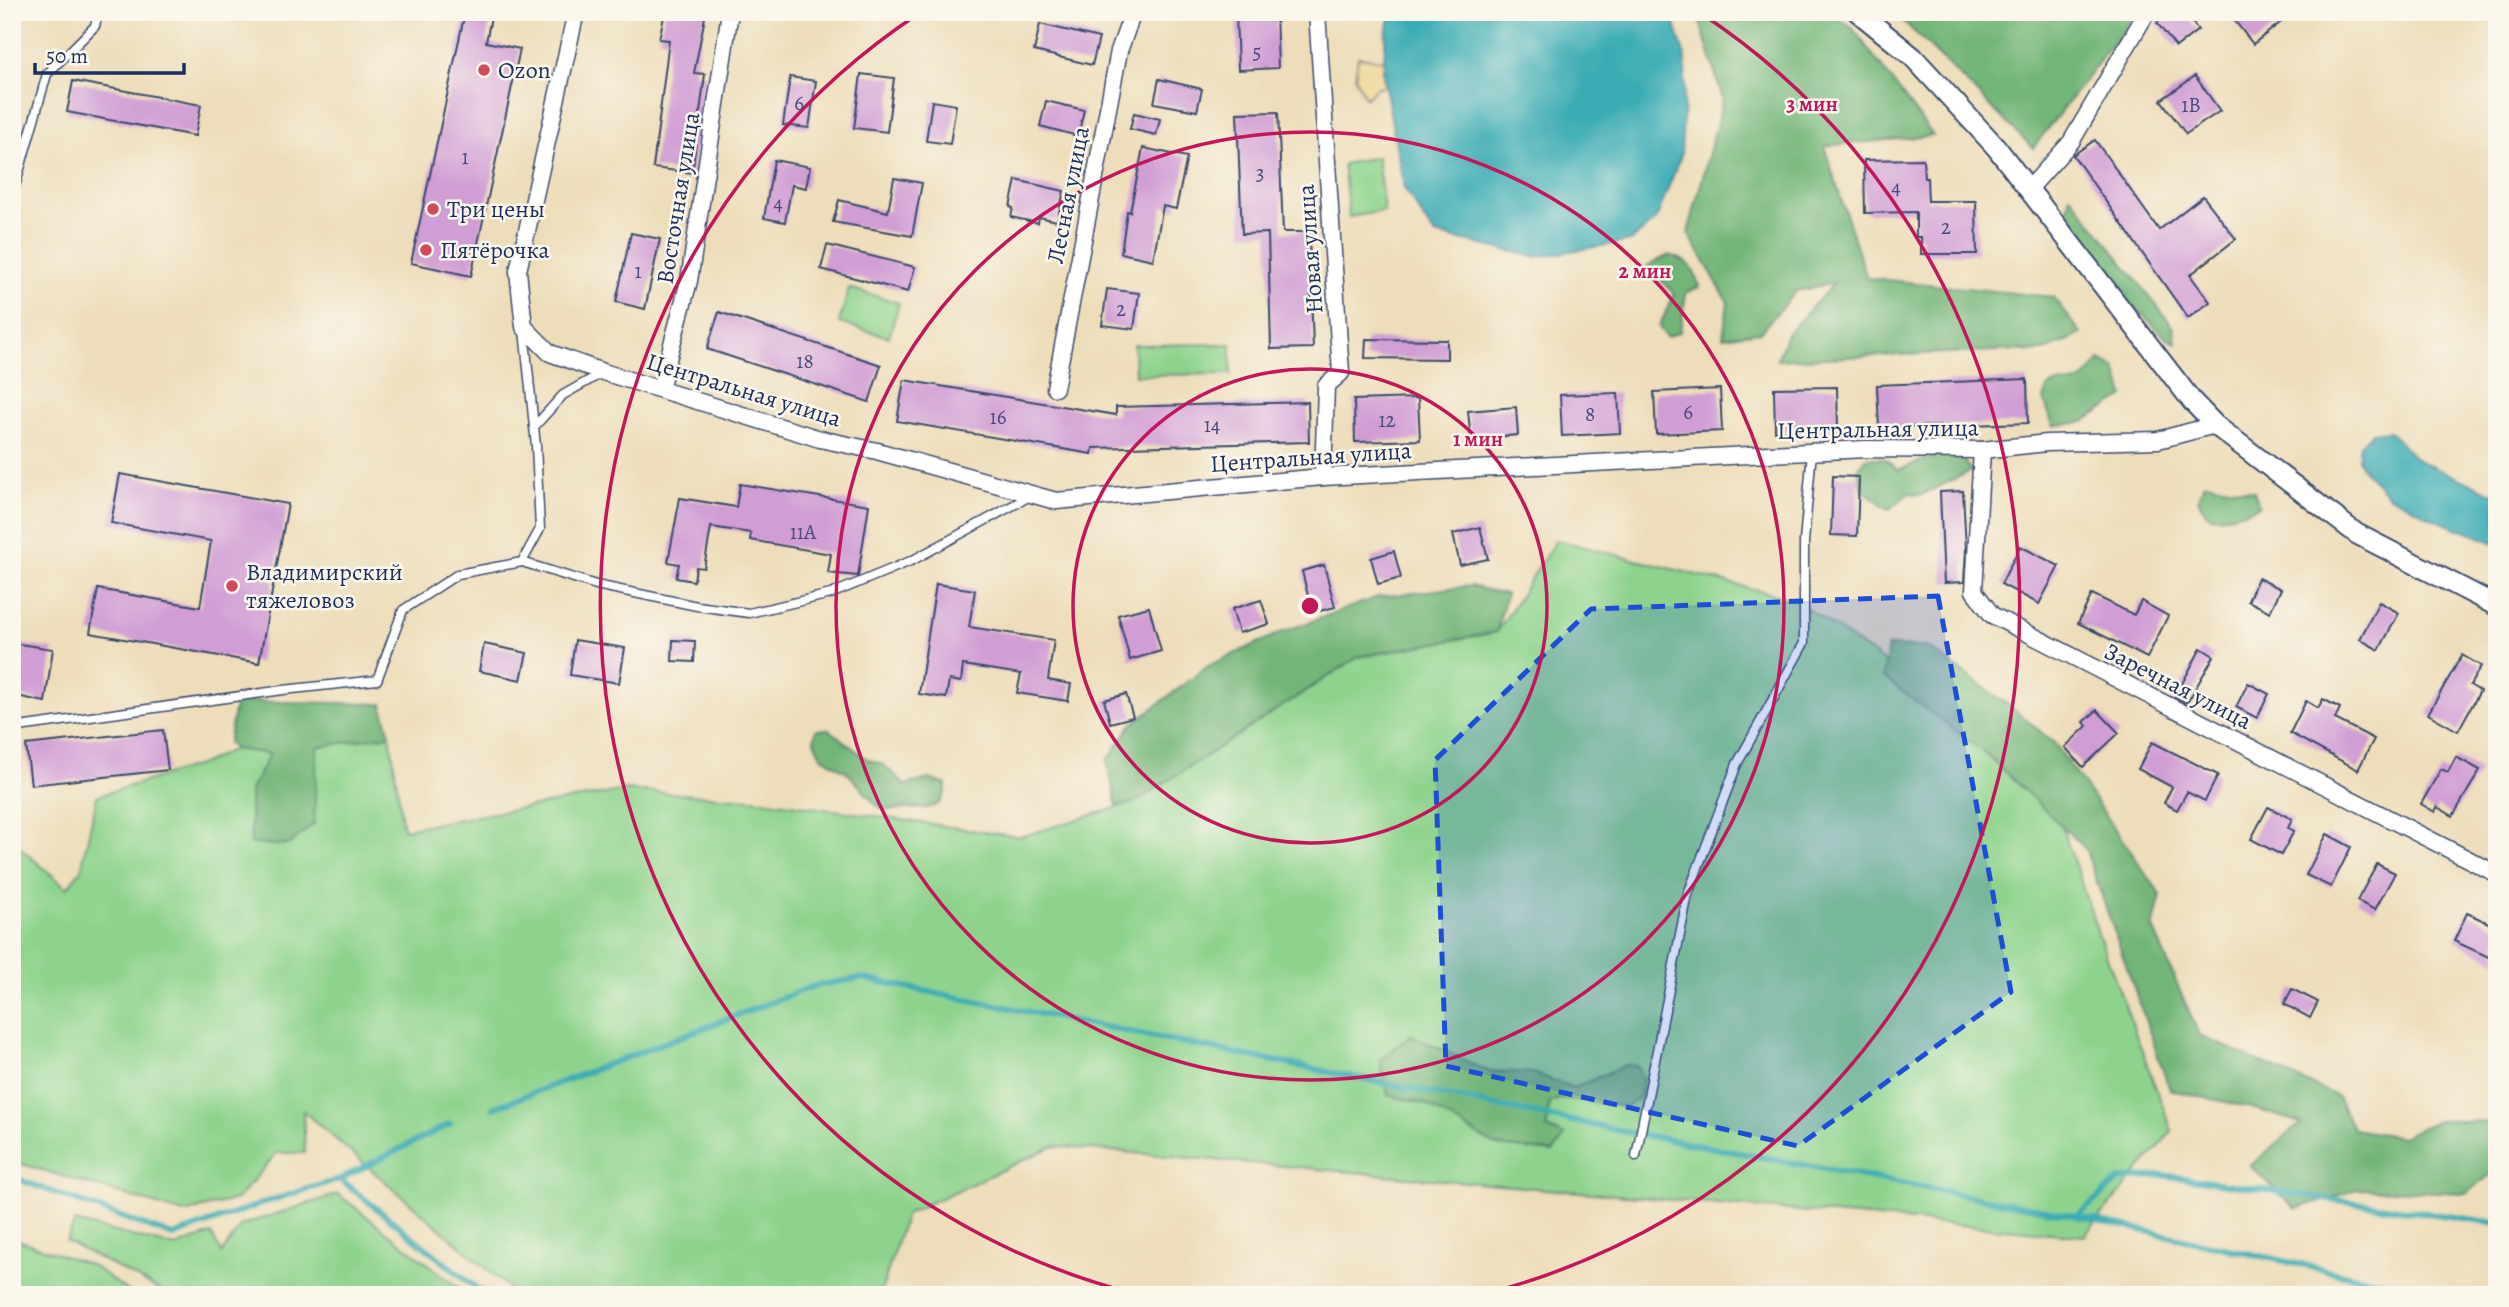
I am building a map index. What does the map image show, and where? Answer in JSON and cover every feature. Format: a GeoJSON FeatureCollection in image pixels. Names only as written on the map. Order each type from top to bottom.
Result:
{"type":"FeatureCollection","features":[{"type":"Feature","properties":{"kind":"street"},"geometry":{"type":"LineString","coordinates":[[524,327],[517,271],[576,12]]}},
{"type":"Feature","properties":{"kind":"street","name":"Восточная улица"},"geometry":{"type":"LineString","coordinates":[[660,389],[690,281],[730,12]]}},
{"type":"Feature","properties":{"kind":"street","name":"Лесная улица"},"geometry":{"type":"LineString","coordinates":[[1055,388],[1119,51],[1133,12]]}},
{"type":"Feature","properties":{"kind":"street","name":"Новая улица"},"geometry":{"type":"LineString","coordinates":[[1317,12],[1341,373],[1326,386],[1323,477]]}},
{"type":"Feature","properties":{"kind":"street"},"geometry":{"type":"LineString","coordinates":[[1858,12],[1913,57],[1996,147],[2192,401],[2215,425],[2357,534],[2497,607]]}},
{"type":"Feature","properties":{"kind":"street"},"geometry":{"type":"LineString","coordinates":[[2029,189],[2071,142],[2147,12]]}},
{"type":"Feature","properties":{"kind":"street","name":"Центральная улица"},"geometry":{"type":"LineString","coordinates":[[524,327],[550,353],[603,372],[820,439],[877,451],[1056,501],[1323,477],[1865,449],[1982,450],[2047,443],[2158,440],[2215,425]]}},
{"type":"Feature","properties":{"kind":"street","name":"Заречная улица"},"geometry":{"type":"LineString","coordinates":[[1982,450],[1974,591],[1992,615],[2497,874]]}},
{"type":"Feature","properties":{"kind":"lane"},"geometry":{"type":"LineString","coordinates":[[12,197],[47,74],[94,26],[98,12]]}},
{"type":"Feature","properties":{"kind":"lane"},"geometry":{"type":"LineString","coordinates":[[522,562],[540,529],[524,327]]}},
{"type":"Feature","properties":{"kind":"lane"},"geometry":{"type":"LineString","coordinates":[[534,427],[563,395],[603,372]]}},
{"type":"Feature","properties":{"kind":"lane"},"geometry":{"type":"LineString","coordinates":[[1636,1156],[1688,894],[1737,764],[1804,642],[1804,542],[1812,452]]}},
{"type":"Feature","properties":{"kind":"lane"},"geometry":{"type":"LineString","coordinates":[[12,728],[377,680],[403,610],[458,574],[522,562],[596,585],[697,606],[749,613],[831,594],[913,559],[1032,495]]}},
{"type":"Feature","properties":{"kind":"highlighted area"},"geometry":{"type":"Polygon","coordinates":[[[1938,596],[2011,992],[1798,1146],[1446,1066],[1435,760],[1591,609],[1938,596]]]}},
{"type":"Feature","properties":{"kind":"green space"},"geometry":{"type":"Polygon","coordinates":[[[1697,12],[1827,12],[1851,26],[1933,136],[1824,146],[1867,278],[2053,297],[2081,334],[2051,348],[2036,351],[1777,360],[1787,334],[1834,283],[1796,291],[1760,332],[1723,337],[1728,302],[1688,233],[1723,99],[1697,12]]]}},
{"type":"Feature","properties":{"kind":"green space"},"geometry":{"type":"Polygon","coordinates":[[[1894,12],[2137,12],[2033,148],[1894,12]]]}},
{"type":"Feature","properties":{"kind":"green space"},"geometry":{"type":"Polygon","coordinates":[[[1377,157],[1384,211],[1349,217],[1343,164],[1377,157]]]}},
{"type":"Feature","properties":{"kind":"green space"},"geometry":{"type":"Polygon","coordinates":[[[2070,195],[2174,328],[2176,343],[2169,340],[2111,285],[2066,217],[2070,195]]]}},
{"type":"Feature","properties":{"kind":"green space"},"geometry":{"type":"Polygon","coordinates":[[[1669,255],[1689,265],[1699,287],[1686,293],[1680,332],[1666,337],[1659,327],[1674,294],[1647,266],[1669,255]]]}},
{"type":"Feature","properties":{"kind":"green space"},"geometry":{"type":"Polygon","coordinates":[[[849,288],[899,303],[889,337],[839,323],[849,288]]]}},
{"type":"Feature","properties":{"kind":"green space"},"geometry":{"type":"Polygon","coordinates":[[[1231,344],[1231,374],[1135,375],[1134,345],[1231,344]]]}},
{"type":"Feature","properties":{"kind":"green space"},"geometry":{"type":"Polygon","coordinates":[[[2100,360],[2116,368],[2124,396],[2083,422],[2053,426],[2044,399],[2048,387],[2081,380],[2100,360]]]}},
{"type":"Feature","properties":{"kind":"green space"},"geometry":{"type":"Polygon","coordinates":[[[1941,454],[1962,458],[1971,471],[1922,495],[1909,493],[1889,510],[1863,490],[1858,469],[1867,458],[1884,458],[1898,470],[1941,454]]]}},
{"type":"Feature","properties":{"kind":"green space"},"geometry":{"type":"Polygon","coordinates":[[[2205,483],[2254,491],[2259,506],[2229,515],[2209,515],[2198,498],[2205,483]]]}},
{"type":"Feature","properties":{"kind":"green space"},"geometry":{"type":"Polygon","coordinates":[[[1556,540],[1793,599],[1950,707],[2050,791],[2099,936],[2172,1131],[2084,1236],[1054,1146],[906,1214],[880,1295],[517,1295],[303,1111],[305,1153],[277,1153],[237,1199],[184,1213],[12,1161],[12,841],[67,888],[81,870],[97,796],[202,764],[234,749],[270,754],[390,735],[403,829],[626,790],[763,800],[1020,837],[1135,802],[1358,657],[1497,632],[1556,540]]]}},
{"type":"Feature","properties":{"kind":"green space"},"geometry":{"type":"Polygon","coordinates":[[[1470,586],[1506,594],[1497,632],[1358,657],[1135,802],[1117,807],[1107,761],[1131,725],[1208,666],[1280,633],[1378,597],[1470,586]]]}},
{"type":"Feature","properties":{"kind":"green space"},"geometry":{"type":"Polygon","coordinates":[[[1888,646],[1928,647],[2011,707],[2055,744],[2161,895],[2153,928],[2199,1035],[2337,1096],[2353,1129],[2402,1137],[2437,1120],[2497,1122],[2497,1170],[2466,1193],[2357,1189],[2296,1209],[2250,1166],[2301,1123],[2252,1108],[2170,1090],[2085,848],[1986,754],[1883,677],[1888,646]]]}},
{"type":"Feature","properties":{"kind":"green space"},"geometry":{"type":"Polygon","coordinates":[[[236,701],[382,704],[390,735],[317,747],[314,824],[288,845],[251,844],[250,790],[270,754],[234,749],[228,743],[236,701]]]}},
{"type":"Feature","properties":{"kind":"green space"},"geometry":{"type":"Polygon","coordinates":[[[828,729],[867,759],[884,765],[905,785],[929,779],[946,784],[946,792],[939,804],[927,808],[886,810],[877,806],[848,773],[821,756],[814,741],[816,730],[828,729]]]}},
{"type":"Feature","properties":{"kind":"green space"},"geometry":{"type":"Polygon","coordinates":[[[1411,1035],[1487,1071],[1533,1073],[1574,1088],[1625,1065],[1637,1066],[1643,1079],[1639,1098],[1626,1107],[1562,1098],[1549,1103],[1547,1128],[1565,1136],[1553,1152],[1496,1146],[1425,1104],[1388,1095],[1380,1060],[1411,1035]]]}},
{"type":"Feature","properties":{"kind":"green space"},"geometry":{"type":"Polygon","coordinates":[[[338,1194],[468,1295],[169,1295],[66,1241],[75,1222],[175,1247],[211,1234],[222,1253],[241,1225],[338,1194]]]}},
{"type":"Feature","properties":{"kind":"green space"},"geometry":{"type":"Polygon","coordinates":[[[12,1238],[93,1266],[133,1295],[12,1295],[12,1238]]]}},
{"type":"Feature","properties":{"kind":"sand"},"geometry":{"type":"Polygon","coordinates":[[[1358,57],[1384,60],[1385,86],[1377,87],[1366,98],[1355,78],[1358,57]]]}},
{"type":"Feature","properties":{"kind":"water"},"geometry":{"type":"Polygon","coordinates":[[[1392,12],[1671,12],[1686,60],[1681,155],[1656,220],[1631,241],[1535,257],[1434,234],[1404,188],[1383,75],[1386,33],[1392,12]]]}},
{"type":"Feature","properties":{"kind":"water"},"geometry":{"type":"Polygon","coordinates":[[[2389,431],[2417,460],[2497,495],[2497,544],[2441,522],[2389,496],[2365,472],[2358,460],[2360,445],[2372,433],[2389,431]]]}},
{"type":"Feature","properties":{"kind":"building"},"geometry":{"type":"Polygon","coordinates":[[[465,12],[492,12],[486,42],[520,49],[471,276],[411,263],[465,12]]]}},
{"type":"Feature","properties":{"kind":"building"},"geometry":{"type":"Polygon","coordinates":[[[665,12],[706,12],[694,73],[705,74],[692,173],[653,168],[669,40],[659,39],[665,12]]]}},
{"type":"Feature","properties":{"kind":"building"},"geometry":{"type":"Polygon","coordinates":[[[1236,12],[1276,12],[1278,68],[1238,70],[1236,12]]]}},
{"type":"Feature","properties":{"kind":"building"},"geometry":{"type":"Polygon","coordinates":[[[2171,12],[2184,12],[2198,30],[2176,47],[2157,23],[2171,12]]]}},
{"type":"Feature","properties":{"kind":"building"},"geometry":{"type":"Polygon","coordinates":[[[2228,12],[2294,12],[2253,44],[2228,12]]]}},
{"type":"Feature","properties":{"kind":"building"},"geometry":{"type":"Polygon","coordinates":[[[1040,24],[1099,38],[1092,65],[1034,51],[1040,24]]]}},
{"type":"Feature","properties":{"kind":"building"},"geometry":{"type":"Polygon","coordinates":[[[861,74],[894,78],[887,132],[854,128],[861,74]]]}},
{"type":"Feature","properties":{"kind":"building"},"geometry":{"type":"Polygon","coordinates":[[[2195,76],[2220,111],[2186,134],[2161,100],[2195,76]]]}},
{"type":"Feature","properties":{"kind":"building"},"geometry":{"type":"Polygon","coordinates":[[[790,77],[816,81],[809,128],[783,125],[790,77]]]}},
{"type":"Feature","properties":{"kind":"building"},"geometry":{"type":"Polygon","coordinates":[[[1159,79],[1202,89],[1197,111],[1154,103],[1159,79]]]}},
{"type":"Feature","properties":{"kind":"building"},"geometry":{"type":"Polygon","coordinates":[[[73,81],[201,105],[195,136],[67,112],[73,81]]]}},
{"type":"Feature","properties":{"kind":"building"},"geometry":{"type":"Polygon","coordinates":[[[932,101],[956,105],[950,144],[926,141],[932,101]]]}},
{"type":"Feature","properties":{"kind":"building"},"geometry":{"type":"Polygon","coordinates":[[[1046,101],[1084,110],[1078,136],[1040,126],[1046,101]]]}},
{"type":"Feature","properties":{"kind":"building"},"geometry":{"type":"Polygon","coordinates":[[[1278,112],[1283,232],[1309,232],[1313,348],[1271,349],[1268,233],[1242,234],[1237,113],[1278,112]]]}},
{"type":"Feature","properties":{"kind":"building"},"geometry":{"type":"Polygon","coordinates":[[[1134,113],[1160,119],[1156,135],[1130,129],[1134,113]]]}},
{"type":"Feature","properties":{"kind":"building"},"geometry":{"type":"Polygon","coordinates":[[[2095,140],[2159,230],[2203,196],[2236,239],[2190,275],[2210,302],[2188,318],[2073,155],[2095,140]]]}},
{"type":"Feature","properties":{"kind":"building"},"geometry":{"type":"Polygon","coordinates":[[[1143,148],[1187,157],[1176,209],[1163,206],[1153,260],[1121,253],[1127,211],[1130,212],[1143,148]]]}},
{"type":"Feature","properties":{"kind":"building"},"geometry":{"type":"Polygon","coordinates":[[[1923,159],[1928,201],[1976,201],[1977,254],[1921,254],[1921,237],[1916,237],[1916,212],[1865,213],[1864,160],[1923,159]]]}},
{"type":"Feature","properties":{"kind":"building"},"geometry":{"type":"Polygon","coordinates":[[[774,160],[810,167],[806,188],[792,185],[785,222],[764,218],[774,160]]]}},
{"type":"Feature","properties":{"kind":"building"},"geometry":{"type":"Polygon","coordinates":[[[894,178],[922,183],[912,236],[833,222],[839,200],[888,212],[894,178]]]}},
{"type":"Feature","properties":{"kind":"building"},"geometry":{"type":"Polygon","coordinates":[[[1016,180],[1064,191],[1057,221],[1039,217],[1038,223],[1011,217],[1013,208],[1010,207],[1016,180]]]}},
{"type":"Feature","properties":{"kind":"building"},"geometry":{"type":"Polygon","coordinates":[[[631,233],[660,239],[645,309],[616,302],[631,233]]]}},
{"type":"Feature","properties":{"kind":"building"},"geometry":{"type":"Polygon","coordinates":[[[827,245],[915,267],[908,292],[821,269],[827,245]]]}},
{"type":"Feature","properties":{"kind":"building"},"geometry":{"type":"Polygon","coordinates":[[[1107,289],[1139,293],[1134,329],[1102,325],[1107,289]]]}},
{"type":"Feature","properties":{"kind":"building"},"geometry":{"type":"Polygon","coordinates":[[[719,312],[881,365],[869,402],[707,349],[719,312]]]}},
{"type":"Feature","properties":{"kind":"building"},"geometry":{"type":"Polygon","coordinates":[[[1366,339],[1447,340],[1447,359],[1365,358],[1366,339]]]}},
{"type":"Feature","properties":{"kind":"building"},"geometry":{"type":"Polygon","coordinates":[[[2027,379],[2028,423],[1879,428],[1877,385],[2027,379]]]}},
{"type":"Feature","properties":{"kind":"building"},"geometry":{"type":"Polygon","coordinates":[[[904,380],[1116,415],[1116,407],[1308,402],[1309,442],[1093,448],[1092,454],[897,421],[904,380]]]}},
{"type":"Feature","properties":{"kind":"building"},"geometry":{"type":"Polygon","coordinates":[[[1837,387],[1838,430],[1775,431],[1774,388],[1837,387]]]}},
{"type":"Feature","properties":{"kind":"building"},"geometry":{"type":"Polygon","coordinates":[[[1720,389],[1722,431],[1656,434],[1654,392],[1720,389]]]}},
{"type":"Feature","properties":{"kind":"building"},"geometry":{"type":"Polygon","coordinates":[[[1618,393],[1620,433],[1562,436],[1560,395],[1618,393]]]}},
{"type":"Feature","properties":{"kind":"building"},"geometry":{"type":"Polygon","coordinates":[[[1418,398],[1420,440],[1355,442],[1354,400],[1418,398]]]}},
{"type":"Feature","properties":{"kind":"building"},"geometry":{"type":"Polygon","coordinates":[[[1516,407],[1518,435],[1471,439],[1468,411],[1516,407]]]}},
{"type":"Feature","properties":{"kind":"building"},"geometry":{"type":"Polygon","coordinates":[[[120,474],[288,504],[259,663],[90,633],[98,589],[200,607],[211,541],[111,523],[120,474]]]}},
{"type":"Feature","properties":{"kind":"building"},"geometry":{"type":"Polygon","coordinates":[[[1833,476],[1859,477],[1857,536],[1831,535],[1833,476]]]}},
{"type":"Feature","properties":{"kind":"building"},"geometry":{"type":"Polygon","coordinates":[[[740,484],[869,505],[858,576],[828,573],[831,554],[750,540],[751,533],[711,527],[704,568],[696,567],[694,581],[676,578],[679,564],[668,562],[680,498],[736,507],[740,484]]]}},
{"type":"Feature","properties":{"kind":"building"},"geometry":{"type":"Polygon","coordinates":[[[1963,491],[1966,550],[1964,582],[1944,583],[1940,492],[1963,491]]]}},
{"type":"Feature","properties":{"kind":"building"},"geometry":{"type":"Polygon","coordinates":[[[1480,527],[1488,559],[1460,565],[1453,534],[1480,527]]]}},
{"type":"Feature","properties":{"kind":"building"},"geometry":{"type":"Polygon","coordinates":[[[2020,546],[2059,566],[2039,604],[2001,584],[2020,546]]]}},
{"type":"Feature","properties":{"kind":"building"},"geometry":{"type":"Polygon","coordinates":[[[1394,551],[1401,578],[1378,584],[1371,558],[1394,551]]]}},
{"type":"Feature","properties":{"kind":"building"},"geometry":{"type":"Polygon","coordinates":[[[1324,565],[1335,607],[1312,613],[1302,571],[1324,565]]]}},
{"type":"Feature","properties":{"kind":"building"},"geometry":{"type":"Polygon","coordinates":[[[2258,578],[2281,589],[2270,612],[2248,601],[2258,578]]]}},
{"type":"Feature","properties":{"kind":"building"},"geometry":{"type":"Polygon","coordinates":[[[936,584],[975,590],[969,627],[1054,640],[1048,680],[1071,684],[1068,701],[1017,693],[1021,674],[963,665],[961,682],[949,680],[946,698],[919,694],[936,584]]]}},
{"type":"Feature","properties":{"kind":"building"},"geometry":{"type":"Polygon","coordinates":[[[2092,594],[2134,615],[2141,601],[2168,616],[2147,658],[2078,623],[2092,594]]]}},
{"type":"Feature","properties":{"kind":"building"},"geometry":{"type":"Polygon","coordinates":[[[1261,600],[1269,624],[1239,633],[1232,609],[1261,600]]]}},
{"type":"Feature","properties":{"kind":"building"},"geometry":{"type":"Polygon","coordinates":[[[2379,602],[2399,613],[2379,650],[2360,639],[2379,602]]]}},
{"type":"Feature","properties":{"kind":"building"},"geometry":{"type":"Polygon","coordinates":[[[1149,607],[1161,651],[1130,660],[1118,615],[1149,607]]]}},
{"type":"Feature","properties":{"kind":"building"},"geometry":{"type":"Polygon","coordinates":[[[575,640],[625,648],[619,683],[570,675],[575,640]]]}},
{"type":"Feature","properties":{"kind":"building"},"geometry":{"type":"Polygon","coordinates":[[[673,640],[695,641],[694,662],[672,661],[673,640]]]}},
{"type":"Feature","properties":{"kind":"building"},"geometry":{"type":"Polygon","coordinates":[[[12,643],[53,649],[45,702],[12,695],[12,643]]]}},
{"type":"Feature","properties":{"kind":"building"},"geometry":{"type":"Polygon","coordinates":[[[484,644],[527,653],[521,680],[479,671],[484,644]]]}},
{"type":"Feature","properties":{"kind":"building"},"geometry":{"type":"Polygon","coordinates":[[[2201,648],[2214,656],[2187,703],[2175,697],[2201,648]]]}},
{"type":"Feature","properties":{"kind":"building"},"geometry":{"type":"Polygon","coordinates":[[[2462,655],[2481,666],[2470,685],[2480,691],[2458,731],[2428,714],[2462,655]]]}},
{"type":"Feature","properties":{"kind":"building"},"geometry":{"type":"Polygon","coordinates":[[[2248,683],[2269,694],[2257,718],[2236,707],[2248,683]]]}},
{"type":"Feature","properties":{"kind":"building"},"geometry":{"type":"Polygon","coordinates":[[[1126,694],[1133,717],[1110,723],[1104,700],[1126,694]]]}},
{"type":"Feature","properties":{"kind":"building"},"geometry":{"type":"Polygon","coordinates":[[[2323,699],[2340,708],[2335,719],[2374,739],[2358,770],[2290,733],[2306,701],[2318,708],[2323,699]]]}},
{"type":"Feature","properties":{"kind":"building"},"geometry":{"type":"Polygon","coordinates":[[[2097,710],[2119,733],[2083,767],[2065,747],[2087,726],[2084,722],[2097,710]]]}},
{"type":"Feature","properties":{"kind":"building"},"geometry":{"type":"Polygon","coordinates":[[[163,730],[168,770],[31,785],[26,745],[163,730]]]}},
{"type":"Feature","properties":{"kind":"building"},"geometry":{"type":"Polygon","coordinates":[[[2152,742],[2218,775],[2205,801],[2187,792],[2177,810],[2164,803],[2172,787],[2138,769],[2152,742]]]}},
{"type":"Feature","properties":{"kind":"building"},"geometry":{"type":"Polygon","coordinates":[[[2456,757],[2480,770],[2453,816],[2437,807],[2435,812],[2421,804],[2441,769],[2448,772],[2456,757]]]}},
{"type":"Feature","properties":{"kind":"building"},"geometry":{"type":"Polygon","coordinates":[[[2268,807],[2292,819],[2288,828],[2294,831],[2281,855],[2251,839],[2268,807]]]}},
{"type":"Feature","properties":{"kind":"building"},"geometry":{"type":"Polygon","coordinates":[[[2327,834],[2351,847],[2331,887],[2306,875],[2327,834]]]}},
{"type":"Feature","properties":{"kind":"building"},"geometry":{"type":"Polygon","coordinates":[[[2377,864],[2395,873],[2375,910],[2357,901],[2377,864]]]}},
{"type":"Feature","properties":{"kind":"building"},"geometry":{"type":"Polygon","coordinates":[[[2467,913],[2497,927],[2497,961],[2454,941],[2467,913]]]}},
{"type":"Feature","properties":{"kind":"building"},"geometry":{"type":"Polygon","coordinates":[[[2292,989],[2318,1002],[2310,1018],[2284,1004],[2292,989]]]}},
{"type":"Feature","properties":{"kind":"waterway"},"geometry":{"type":"LineString","coordinates":[[493,1108],[814,986],[861,978],[1622,1131],[2077,1216],[2440,1295]]}},
{"type":"Feature","properties":{"kind":"waterway"},"geometry":{"type":"LineString","coordinates":[[340,1179],[450,1124]]}},
{"type":"Feature","properties":{"kind":"waterway"},"geometry":{"type":"LineString","coordinates":[[2077,1216],[2119,1180],[2162,1175],[2497,1223]]}},
{"type":"Feature","properties":{"kind":"waterway"},"geometry":{"type":"LineString","coordinates":[[12,1177],[173,1236],[269,1201],[340,1179],[485,1295]]}},
{"type":"Feature","properties":{"kind":"place","name":"Ozon"},"geometry":{"type":"Point","coordinates":[484,70]}},
{"type":"Feature","properties":{"kind":"place","name":"Три цены"},"geometry":{"type":"Point","coordinates":[433,209]}},
{"type":"Feature","properties":{"kind":"place","name":"Пятёрочка"},"geometry":{"type":"Point","coordinates":[426,250]}},
{"type":"Feature","properties":{"kind":"place","name":"Владимирский тяжеловоз"},"geometry":{"type":"Point","coordinates":[232,586]}}]}
